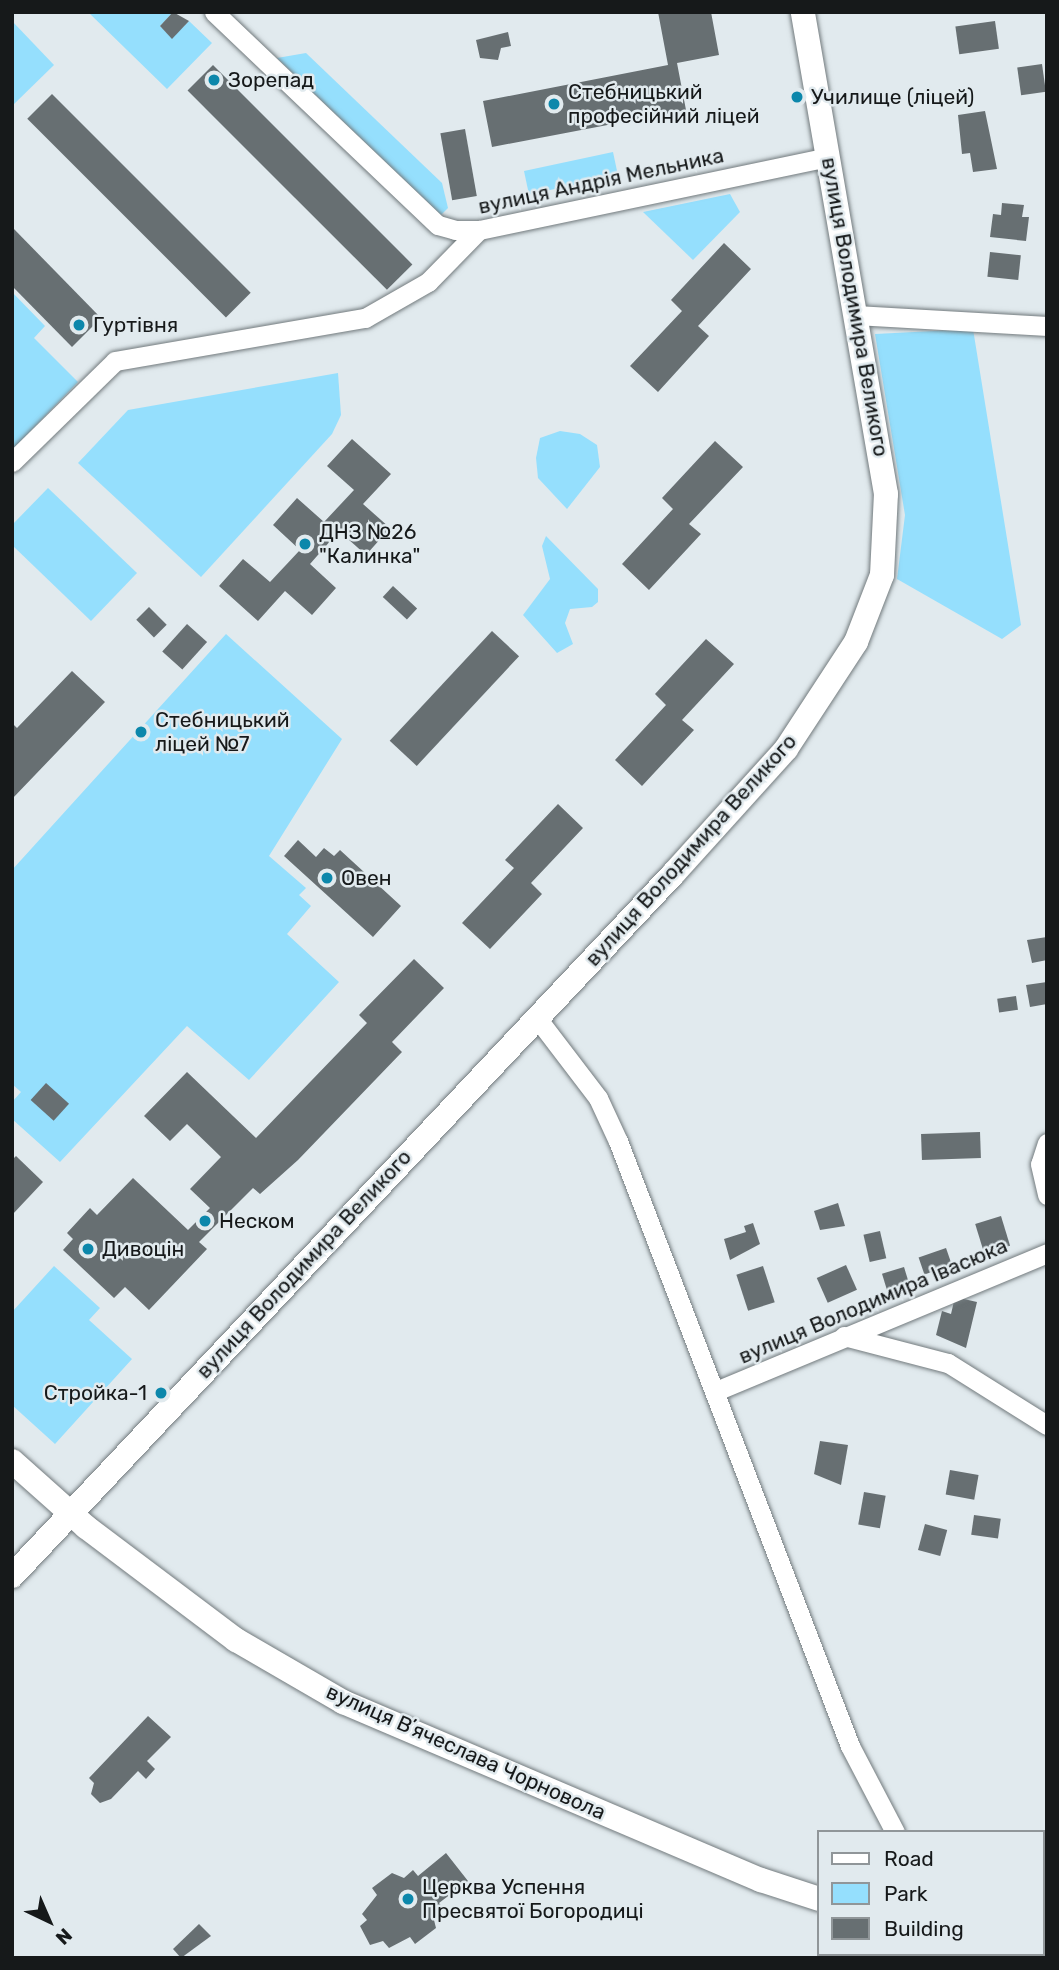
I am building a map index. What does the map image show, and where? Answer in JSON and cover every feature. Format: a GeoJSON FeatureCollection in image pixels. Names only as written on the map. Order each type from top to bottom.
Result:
{"type":"FeatureCollection","features":[{"type":"Feature","properties":{"kind":"street","name":"вулиця Андрія Мельника"},"geometry":{"type":"LineString","coordinates":[[215,12],[438,225],[479,230],[828,157]]}},
{"type":"Feature","properties":{"kind":"street","name":"вулиця Володимира Великого"},"geometry":{"type":"LineString","coordinates":[[12,1576],[786,749],[856,642],[887,545],[882,463],[803,12]]}},
{"type":"Feature","properties":{"kind":"street"},"geometry":{"type":"LineString","coordinates":[[12,462],[116,361],[365,318],[428,282],[479,230]]}},
{"type":"Feature","properties":{"kind":"street"},"geometry":{"type":"LineString","coordinates":[[856,315],[1047,326]]}},
{"type":"Feature","properties":{"kind":"street"},"geometry":{"type":"LineString","coordinates":[[537,1018],[598,1098],[716,1391],[850,1746],[894,1830]]}},
{"type":"Feature","properties":{"kind":"street"},"geometry":{"type":"LineString","coordinates":[[1047,1143],[1040,1164],[1047,1195]]}},
{"type":"Feature","properties":{"kind":"street","name":"вулиця Володимира Івасюка"},"geometry":{"type":"LineString","coordinates":[[716,1391],[843,1335],[1047,1253]]}},
{"type":"Feature","properties":{"kind":"street"},"geometry":{"type":"LineString","coordinates":[[843,1335],[948,1363],[1047,1425]]}},
{"type":"Feature","properties":{"kind":"street","name":"вулиця Вʼячеслава Чорновола"},"geometry":{"type":"LineString","coordinates":[[12,1461],[70,1512],[236,1640],[343,1702],[761,1880],[818,1899]]}},
{"type":"Feature","properties":{"kind":"green space"},"geometry":{"type":"Polygon","coordinates":[[[88,12],[173,12],[160,26],[172,38],[189,21],[212,43],[167,89],[88,12]]]}},
{"type":"Feature","properties":{"kind":"green space"},"geometry":{"type":"Polygon","coordinates":[[[12,21],[54,65],[12,106],[12,21]]]}},
{"type":"Feature","properties":{"kind":"green space"},"geometry":{"type":"Polygon","coordinates":[[[306,53],[442,183],[448,208],[441,215],[277,58],[306,53]]]}},
{"type":"Feature","properties":{"kind":"green space"},"geometry":{"type":"Polygon","coordinates":[[[613,152],[618,175],[529,194],[524,171],[613,152]]]}},
{"type":"Feature","properties":{"kind":"green space"},"geometry":{"type":"Polygon","coordinates":[[[730,194],[740,212],[693,260],[643,212],[730,194]]]}},
{"type":"Feature","properties":{"kind":"green space"},"geometry":{"type":"Polygon","coordinates":[[[12,292],[45,326],[34,338],[78,382],[12,450],[12,292]]]}},
{"type":"Feature","properties":{"kind":"green space"},"geometry":{"type":"Polygon","coordinates":[[[973,329],[1021,625],[1002,639],[897,579],[905,515],[875,334],[973,329]]]}},
{"type":"Feature","properties":{"kind":"green space"},"geometry":{"type":"Polygon","coordinates":[[[338,373],[341,415],[332,434],[201,577],[78,463],[128,410],[338,373]]]}},
{"type":"Feature","properties":{"kind":"green space"},"geometry":{"type":"Polygon","coordinates":[[[560,431],[580,434],[597,445],[600,467],[567,509],[538,478],[536,458],[540,438],[560,431]]]}},
{"type":"Feature","properties":{"kind":"green space"},"geometry":{"type":"Polygon","coordinates":[[[48,488],[137,573],[91,621],[12,545],[12,525],[48,488]]]}},
{"type":"Feature","properties":{"kind":"green space"},"geometry":{"type":"Polygon","coordinates":[[[546,536],[598,589],[598,602],[592,607],[570,609],[565,623],[573,644],[557,653],[523,615],[550,579],[542,546],[546,536]]]}},
{"type":"Feature","properties":{"kind":"green space"},"geometry":{"type":"Polygon","coordinates":[[[226,634],[342,739],[269,856],[306,888],[299,895],[311,906],[287,934],[339,982],[249,1080],[187,1026],[60,1162],[12,1119],[12,1102],[21,1092],[12,1084],[12,870],[226,634]]]}},
{"type":"Feature","properties":{"kind":"green space"},"geometry":{"type":"Polygon","coordinates":[[[54,1266],[100,1308],[89,1320],[132,1359],[55,1444],[12,1405],[12,1312],[54,1266]]]}},
{"type":"Feature","properties":{"kind":"building"},"geometry":{"type":"Polygon","coordinates":[[[173,12],[189,21],[172,39],[160,26],[173,12]]]}},
{"type":"Feature","properties":{"kind":"building"},"geometry":{"type":"Polygon","coordinates":[[[658,12],[711,12],[719,55],[677,63],[686,110],[492,147],[483,101],[668,65],[658,12]]]}},
{"type":"Feature","properties":{"kind":"building"},"geometry":{"type":"Polygon","coordinates":[[[995,21],[999,49],[959,54],[955,27],[995,21]]]}},
{"type":"Feature","properties":{"kind":"building"},"geometry":{"type":"Polygon","coordinates":[[[508,32],[511,46],[501,48],[498,60],[480,58],[476,40],[508,32]]]}},
{"type":"Feature","properties":{"kind":"building"},"geometry":{"type":"Polygon","coordinates":[[[1042,64],[1046,92],[1021,95],[1017,67],[1042,64]]]}},
{"type":"Feature","properties":{"kind":"building"},"geometry":{"type":"Polygon","coordinates":[[[213,65],[412,264],[387,290],[188,90],[213,65]]]}},
{"type":"Feature","properties":{"kind":"building"},"geometry":{"type":"Polygon","coordinates":[[[52,94],[251,293],[226,317],[27,119],[52,94]]]}},
{"type":"Feature","properties":{"kind":"building"},"geometry":{"type":"Polygon","coordinates":[[[985,111],[997,169],[973,172],[970,153],[962,154],[958,115],[985,111]]]}},
{"type":"Feature","properties":{"kind":"building"},"geometry":{"type":"Polygon","coordinates":[[[465,129],[477,196],[452,200],[440,133],[465,129]]]}},
{"type":"Feature","properties":{"kind":"building"},"geometry":{"type":"Polygon","coordinates":[[[1002,203],[1024,205],[1022,217],[1029,217],[1026,241],[990,237],[993,214],[1001,215],[1002,203]]]}},
{"type":"Feature","properties":{"kind":"building"},"geometry":{"type":"Polygon","coordinates":[[[12,227],[101,318],[72,347],[12,286],[12,227]]]}},
{"type":"Feature","properties":{"kind":"building"},"geometry":{"type":"Polygon","coordinates":[[[724,243],[751,269],[698,326],[709,336],[658,392],[630,366],[682,311],[671,300],[724,243]]]}},
{"type":"Feature","properties":{"kind":"building"},"geometry":{"type":"Polygon","coordinates":[[[990,252],[1021,255],[1018,280],[987,277],[990,252]]]}},
{"type":"Feature","properties":{"kind":"building"},"geometry":{"type":"Polygon","coordinates":[[[352,439],[391,474],[363,504],[390,528],[366,555],[339,531],[310,564],[336,588],[312,615],[285,591],[258,621],[219,586],[243,559],[270,582],[300,550],[273,525],[297,498],[324,522],[354,490],[327,466],[352,439]]]}},
{"type":"Feature","properties":{"kind":"building"},"geometry":{"type":"Polygon","coordinates":[[[715,441],[743,467],[689,524],[701,534],[649,590],[622,564],[673,509],[662,498],[715,441]]]}},
{"type":"Feature","properties":{"kind":"building"},"geometry":{"type":"Polygon","coordinates":[[[393,586],[417,609],[407,619],[383,597],[393,586]]]}},
{"type":"Feature","properties":{"kind":"building"},"geometry":{"type":"Polygon","coordinates":[[[149,607],[167,625],[154,637],[136,620],[149,607]]]}},
{"type":"Feature","properties":{"kind":"building"},"geometry":{"type":"Polygon","coordinates":[[[187,624],[207,642],[182,670],[162,651],[187,624]]]}},
{"type":"Feature","properties":{"kind":"building"},"geometry":{"type":"Polygon","coordinates":[[[492,631],[519,656],[417,766],[390,741],[492,631]]]}},
{"type":"Feature","properties":{"kind":"building"},"geometry":{"type":"Polygon","coordinates":[[[706,639],[734,664],[682,720],[694,730],[642,786],[615,760],[666,705],[655,694],[706,639]]]}},
{"type":"Feature","properties":{"kind":"building"},"geometry":{"type":"Polygon","coordinates":[[[72,671],[105,702],[12,799],[12,723],[17,728],[72,671]]]}},
{"type":"Feature","properties":{"kind":"building"},"geometry":{"type":"Polygon","coordinates":[[[558,804],[583,828],[531,883],[542,894],[490,949],[462,923],[514,868],[505,860],[558,804]]]}},
{"type":"Feature","properties":{"kind":"building"},"geometry":{"type":"Polygon","coordinates":[[[298,840],[316,857],[324,848],[334,856],[340,850],[401,906],[373,937],[284,856],[298,840]]]}},
{"type":"Feature","properties":{"kind":"building"},"geometry":{"type":"Polygon","coordinates":[[[1047,937],[1047,960],[1032,963],[1027,940],[1047,937]]]}},
{"type":"Feature","properties":{"kind":"building"},"geometry":{"type":"Polygon","coordinates":[[[414,959],[444,988],[392,1042],[402,1052],[298,1160],[260,1194],[253,1188],[199,1242],[207,1249],[149,1310],[125,1287],[114,1298],[63,1250],[73,1239],[67,1233],[90,1208],[97,1215],[133,1178],[188,1230],[210,1208],[190,1189],[221,1157],[187,1124],[170,1141],[144,1116],[187,1072],[256,1138],[367,1023],[359,1015],[414,959]]]}},
{"type":"Feature","properties":{"kind":"building"},"geometry":{"type":"Polygon","coordinates":[[[1047,982],[1047,1004],[1030,1007],[1026,985],[1047,982]]]}},
{"type":"Feature","properties":{"kind":"building"},"geometry":{"type":"Polygon","coordinates":[[[1016,996],[1018,1010],[999,1013],[997,999],[1016,996]]]}},
{"type":"Feature","properties":{"kind":"building"},"geometry":{"type":"Polygon","coordinates":[[[46,1083],[69,1104],[54,1121],[31,1100],[46,1083]]]}},
{"type":"Feature","properties":{"kind":"building"},"geometry":{"type":"Polygon","coordinates":[[[980,1132],[981,1158],[922,1160],[921,1134],[980,1132]]]}},
{"type":"Feature","properties":{"kind":"building"},"geometry":{"type":"Polygon","coordinates":[[[16,1156],[43,1182],[12,1215],[12,1160],[16,1156]]]}},
{"type":"Feature","properties":{"kind":"building"},"geometry":{"type":"Polygon","coordinates":[[[838,1203],[845,1226],[820,1230],[814,1211],[838,1203]]]}},
{"type":"Feature","properties":{"kind":"building"},"geometry":{"type":"Polygon","coordinates":[[[1001,1216],[1010,1246],[984,1254],[975,1224],[1001,1216]]]}},
{"type":"Feature","properties":{"kind":"building"},"geometry":{"type":"Polygon","coordinates":[[[753,1223],[760,1244],[730,1260],[724,1239],[746,1232],[744,1226],[753,1223]]]}},
{"type":"Feature","properties":{"kind":"building"},"geometry":{"type":"Polygon","coordinates":[[[880,1231],[886,1258],[870,1262],[863,1235],[880,1231]]]}},
{"type":"Feature","properties":{"kind":"building"},"geometry":{"type":"Polygon","coordinates":[[[946,1248],[952,1265],[924,1274],[919,1257],[946,1248]]]}},
{"type":"Feature","properties":{"kind":"building"},"geometry":{"type":"Polygon","coordinates":[[[846,1265],[857,1290],[828,1303],[817,1278],[846,1265]]]}},
{"type":"Feature","properties":{"kind":"building"},"geometry":{"type":"Polygon","coordinates":[[[763,1266],[775,1302],[748,1311],[736,1275],[763,1266]]]}},
{"type":"Feature","properties":{"kind":"building"},"geometry":{"type":"Polygon","coordinates":[[[904,1267],[909,1283],[887,1290],[882,1274],[904,1267]]]}},
{"type":"Feature","properties":{"kind":"building"},"geometry":{"type":"Polygon","coordinates":[[[955,1297],[977,1302],[966,1348],[936,1335],[942,1311],[951,1314],[955,1297]]]}},
{"type":"Feature","properties":{"kind":"building"},"geometry":{"type":"Polygon","coordinates":[[[820,1441],[848,1445],[841,1485],[814,1474],[820,1441]]]}},
{"type":"Feature","properties":{"kind":"building"},"geometry":{"type":"Polygon","coordinates":[[[950,1470],[979,1475],[974,1500],[946,1495],[950,1470]]]}},
{"type":"Feature","properties":{"kind":"building"},"geometry":{"type":"Polygon","coordinates":[[[864,1492],[886,1496],[880,1528],[858,1524],[864,1492]]]}},
{"type":"Feature","properties":{"kind":"building"},"geometry":{"type":"Polygon","coordinates":[[[974,1515],[1001,1519],[998,1539],[971,1535],[974,1515]]]}},
{"type":"Feature","properties":{"kind":"building"},"geometry":{"type":"Polygon","coordinates":[[[925,1524],[947,1530],[940,1556],[918,1550],[925,1524]]]}},
{"type":"Feature","properties":{"kind":"building"},"geometry":{"type":"Polygon","coordinates":[[[148,1716],[171,1737],[147,1761],[155,1769],[146,1779],[138,1771],[111,1799],[100,1803],[91,1794],[94,1783],[89,1778],[148,1716]]]}},
{"type":"Feature","properties":{"kind":"building","name":"Церква Успення Пресвятої Богородиці"},"geometry":{"type":"Polygon","coordinates":[[[446,1853],[468,1881],[439,1903],[443,1908],[433,1916],[436,1928],[415,1944],[410,1937],[389,1948],[383,1941],[370,1945],[360,1926],[367,1920],[362,1914],[377,1895],[372,1888],[392,1873],[404,1878],[413,1870],[418,1876],[446,1853]]]}},
{"type":"Feature","properties":{"kind":"building"},"geometry":{"type":"Polygon","coordinates":[[[199,1924],[211,1936],[181,1958],[173,1949],[199,1924]]]}},
{"type":"Feature","properties":{"kind":"place","name":"Зорепад"},"geometry":{"type":"Point","coordinates":[214,80]}},
{"type":"Feature","properties":{"kind":"place","name":"Училище (ліцей)"},"geometry":{"type":"Point","coordinates":[797,97]}},
{"type":"Feature","properties":{"kind":"place","name":"Стебницький професійний ліцей"},"geometry":{"type":"Point","coordinates":[554,104]}},
{"type":"Feature","properties":{"kind":"place","name":"Гуртівня"},"geometry":{"type":"Point","coordinates":[79,325]}},
{"type":"Feature","properties":{"kind":"place","name":"ДНЗ №26 \"Калинка\""},"geometry":{"type":"Point","coordinates":[305,544]}},
{"type":"Feature","properties":{"kind":"place","name":"Стебницький ліцей №7"},"geometry":{"type":"Point","coordinates":[141,732]}},
{"type":"Feature","properties":{"kind":"place","name":"Овен"},"geometry":{"type":"Point","coordinates":[327,878]}},
{"type":"Feature","properties":{"kind":"place","name":"Неском"},"geometry":{"type":"Point","coordinates":[205,1221]}},
{"type":"Feature","properties":{"kind":"place","name":"Дивоцін"},"geometry":{"type":"Point","coordinates":[88,1249]}},
{"type":"Feature","properties":{"kind":"place","name":"Стройка-1"},"geometry":{"type":"Point","coordinates":[161,1393]}},
{"type":"Feature","properties":{"kind":"place","name":"Церква Успення Пресвятої Богородиці"},"geometry":{"type":"Point","coordinates":[408,1899]}}]}
